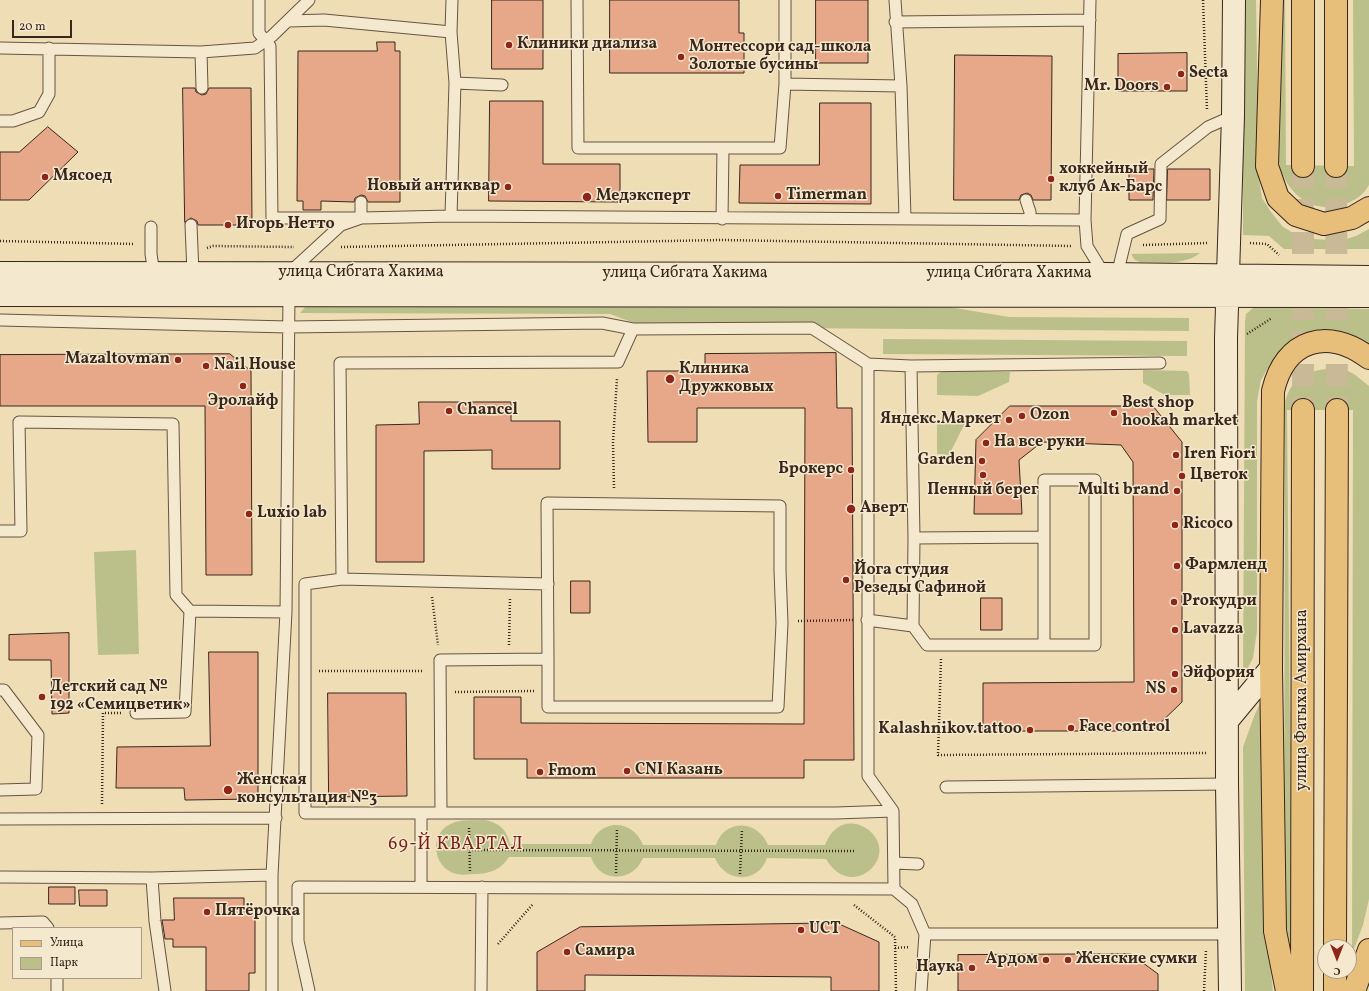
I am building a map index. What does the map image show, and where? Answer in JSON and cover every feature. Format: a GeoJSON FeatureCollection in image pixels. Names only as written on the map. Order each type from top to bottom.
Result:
{"type":"FeatureCollection","features":[{"type":"Feature","properties":{"kind":"main road"},"geometry":{"type":"LineString","coordinates":[[1230,991],[1227,784],[1227,286],[1233,116],[1234,0]]}},
{"type":"Feature","properties":{"kind":"main road"},"geometry":{"type":"LineString","coordinates":[[1272,0],[1267,166],[1278,198],[1296,215],[1324,224],[1352,218],[1369,208]]}},
{"type":"Feature","properties":{"kind":"main road"},"geometry":{"type":"LineString","coordinates":[[1303,0],[1304,166]]}},
{"type":"Feature","properties":{"kind":"main road"},"geometry":{"type":"LineString","coordinates":[[1336,0],[1336,166]]}},
{"type":"Feature","properties":{"kind":"main road","name":"улица Сибгата Хакима"},"geometry":{"type":"LineString","coordinates":[[0,273],[152,263],[192,264],[289,273],[1110,274],[1227,286],[1369,296]]}},
{"type":"Feature","properties":{"kind":"main road","name":"улица Сибгата Хакима"},"geometry":{"type":"LineString","coordinates":[[0,295],[289,295],[1227,286],[1369,277]]}},
{"type":"Feature","properties":{"kind":"main road"},"geometry":{"type":"LineString","coordinates":[[1287,991],[1275,930],[1270,668],[1272,410],[1277,375],[1283,362],[1310,342],[1324,340],[1346,345],[1358,350],[1369,358]]}},
{"type":"Feature","properties":{"kind":"main road","name":"улица Фатыха Амирхана"},"geometry":{"type":"LineString","coordinates":[[1302,991],[1304,410]]}},
{"type":"Feature","properties":{"kind":"main road","name":"улица Фатыха Амирхана"},"geometry":{"type":"LineString","coordinates":[[1335,939],[1337,410]]}},
{"type":"Feature","properties":{"kind":"main road"},"geometry":{"type":"LineString","coordinates":[[1227,721],[1270,668]]}},
{"type":"Feature","properties":{"kind":"main road"},"geometry":{"type":"LineString","coordinates":[[1354,991],[1369,950]]}},
{"type":"Feature","properties":{"kind":"main road"},"geometry":{"type":"LineString","coordinates":[[1335,979],[1335,991]]}},
{"type":"Feature","properties":{"kind":"lane"},"geometry":{"type":"LineString","coordinates":[[259,0],[259,33],[265,42],[270,46],[272,218],[451,216],[722,220],[905,218],[1085,220]]}},
{"type":"Feature","properties":{"kind":"lane"},"geometry":{"type":"LineString","coordinates":[[0,48],[201,52],[255,48],[265,42],[289,21],[309,0]]}},
{"type":"Feature","properties":{"kind":"lane"},"geometry":{"type":"LineString","coordinates":[[451,216],[455,83],[451,32],[452,0]]}},
{"type":"Feature","properties":{"kind":"lane"},"geometry":{"type":"LineString","coordinates":[[577,0],[578,148],[780,148],[785,84],[785,0]]}},
{"type":"Feature","properties":{"kind":"lane"},"geometry":{"type":"LineString","coordinates":[[895,0],[895,22],[901,86],[905,218]]}},
{"type":"Feature","properties":{"kind":"lane"},"geometry":{"type":"LineString","coordinates":[[1090,0],[1085,220],[1087,246],[1110,274],[1124,245],[1127,234],[1160,219],[1161,164],[1208,127],[1233,116]]}},
{"type":"Feature","properties":{"kind":"lane"},"geometry":{"type":"LineString","coordinates":[[289,21],[324,20],[451,32]]}},
{"type":"Feature","properties":{"kind":"lane"},"geometry":{"type":"LineString","coordinates":[[895,22],[1090,20]]}},
{"type":"Feature","properties":{"kind":"lane"},"geometry":{"type":"LineString","coordinates":[[0,121],[13,121],[39,112],[49,94],[50,48]]}},
{"type":"Feature","properties":{"kind":"lane"},"geometry":{"type":"LineString","coordinates":[[201,52],[202,88]]}},
{"type":"Feature","properties":{"kind":"lane"},"geometry":{"type":"LineString","coordinates":[[455,83],[502,85]]}},
{"type":"Feature","properties":{"kind":"lane"},"geometry":{"type":"LineString","coordinates":[[785,84],[901,86]]}},
{"type":"Feature","properties":{"kind":"lane"},"geometry":{"type":"LineString","coordinates":[[722,220],[723,148]]}},
{"type":"Feature","properties":{"kind":"lane"},"geometry":{"type":"LineString","coordinates":[[1026,200],[1030,212],[1030,220]]}},
{"type":"Feature","properties":{"kind":"lane"},"geometry":{"type":"LineString","coordinates":[[360,218],[361,202]]}},
{"type":"Feature","properties":{"kind":"lane"},"geometry":{"type":"LineString","coordinates":[[289,273],[341,226],[360,218]]}},
{"type":"Feature","properties":{"kind":"lane"},"geometry":{"type":"LineString","coordinates":[[191,225],[192,264]]}},
{"type":"Feature","properties":{"kind":"lane"},"geometry":{"type":"LineString","coordinates":[[151,228],[152,263]]}},
{"type":"Feature","properties":{"kind":"lane"},"geometry":{"type":"LineString","coordinates":[[272,991],[272,875],[286,612],[289,295]]}},
{"type":"Feature","properties":{"kind":"lane"},"geometry":{"type":"LineString","coordinates":[[0,320],[288,327],[602,323],[633,329],[812,328],[868,364],[911,366],[1160,363]]}},
{"type":"Feature","properties":{"kind":"lane"},"geometry":{"type":"LineString","coordinates":[[342,580],[340,363],[618,362],[633,329]]}},
{"type":"Feature","properties":{"kind":"lane"},"geometry":{"type":"LineString","coordinates":[[868,364],[868,776],[893,811],[894,889]]}},
{"type":"Feature","properties":{"kind":"lane"},"geometry":{"type":"LineString","coordinates":[[911,366],[914,538],[913,626],[927,645],[941,645],[1044,645],[1096,645],[1095,480],[1044,480],[1044,645]]}},
{"type":"Feature","properties":{"kind":"lane"},"geometry":{"type":"LineString","coordinates":[[0,531],[21,531],[19,422],[173,424],[176,595],[190,611],[185,712],[136,713]]}},
{"type":"Feature","properties":{"kind":"lane"},"geometry":{"type":"LineString","coordinates":[[547,503],[780,506],[782,623],[778,707],[548,707],[548,584],[547,503]]}},
{"type":"Feature","properties":{"kind":"lane"},"geometry":{"type":"LineString","coordinates":[[914,538],[1044,537]]}},
{"type":"Feature","properties":{"kind":"lane"},"geometry":{"type":"LineString","coordinates":[[548,584],[342,580],[305,584],[305,813],[743,813],[893,811]]}},
{"type":"Feature","properties":{"kind":"lane"},"geometry":{"type":"LineString","coordinates":[[190,611],[286,612]]}},
{"type":"Feature","properties":{"kind":"lane"},"geometry":{"type":"LineString","coordinates":[[867,620],[913,626]]}},
{"type":"Feature","properties":{"kind":"lane"},"geometry":{"type":"LineString","coordinates":[[441,813],[440,660],[548,660]]}},
{"type":"Feature","properties":{"kind":"lane"},"geometry":{"type":"LineString","coordinates":[[0,690],[4,690],[38,735],[36,789],[0,790]]}},
{"type":"Feature","properties":{"kind":"lane"},"geometry":{"type":"LineString","coordinates":[[946,787],[1227,784]]}},
{"type":"Feature","properties":{"kind":"lane"},"geometry":{"type":"LineString","coordinates":[[421,813],[421,887]]}},
{"type":"Feature","properties":{"kind":"lane"},"geometry":{"type":"LineString","coordinates":[[0,819],[276,818]]}},
{"type":"Feature","properties":{"kind":"lane"},"geometry":{"type":"LineString","coordinates":[[894,863],[918,864]]}},
{"type":"Feature","properties":{"kind":"lane"},"geometry":{"type":"LineString","coordinates":[[0,877],[152,878],[272,875]]}},
{"type":"Feature","properties":{"kind":"lane"},"geometry":{"type":"LineString","coordinates":[[152,878],[155,921],[165,991]]}},
{"type":"Feature","properties":{"kind":"lane"},"geometry":{"type":"LineString","coordinates":[[309,991],[298,941],[298,887],[894,889],[912,904],[925,934],[921,991]]}},
{"type":"Feature","properties":{"kind":"lane"},"geometry":{"type":"LineString","coordinates":[[477,887],[482,962],[481,991]]}},
{"type":"Feature","properties":{"kind":"lane"},"geometry":{"type":"LineString","coordinates":[[0,924],[42,922],[47,927]]}},
{"type":"Feature","properties":{"kind":"lane"},"geometry":{"type":"LineString","coordinates":[[925,934],[1229,934]]}},
{"type":"Feature","properties":{"kind":"lane"},"geometry":{"type":"LineString","coordinates":[[57,979],[57,991]]}},
{"type":"Feature","properties":{"kind":"path"},"geometry":{"type":"LineString","coordinates":[[192,264],[213,246],[318,248],[722,240],[1087,246]]}},
{"type":"Feature","properties":{"kind":"path"},"geometry":{"type":"LineString","coordinates":[[0,241],[140,244],[152,263]]}},
{"type":"Feature","properties":{"kind":"path"},"geometry":{"type":"LineString","coordinates":[[1124,245],[1208,243]]}},
{"type":"Feature","properties":{"kind":"path"},"geometry":{"type":"LineString","coordinates":[[1246,243],[1267,244],[1283,258]]}},
{"type":"Feature","properties":{"kind":"path"},"geometry":{"type":"LineString","coordinates":[[614,505],[613,442],[618,362]]}},
{"type":"Feature","properties":{"kind":"path"},"geometry":{"type":"LineString","coordinates":[[430,581],[440,660]]}},
{"type":"Feature","properties":{"kind":"path"},"geometry":{"type":"LineString","coordinates":[[509,660],[510,583]]}},
{"type":"Feature","properties":{"kind":"path"},"geometry":{"type":"LineString","coordinates":[[782,623],[804,620],[867,620]]}},
{"type":"Feature","properties":{"kind":"path"},"geometry":{"type":"LineString","coordinates":[[941,645],[938,755],[1213,752]]}},
{"type":"Feature","properties":{"kind":"path"},"geometry":{"type":"LineString","coordinates":[[306,671],[441,672]]}},
{"type":"Feature","properties":{"kind":"path"},"geometry":{"type":"LineString","coordinates":[[440,692],[548,691]]}},
{"type":"Feature","properties":{"kind":"path"},"geometry":{"type":"LineString","coordinates":[[102,818],[103,713],[136,713]]}},
{"type":"Feature","properties":{"kind":"path"},"geometry":{"type":"LineString","coordinates":[[469,813],[469,850],[477,887]]}},
{"type":"Feature","properties":{"kind":"path"},"geometry":{"type":"LineString","coordinates":[[616,887],[617,813]]}},
{"type":"Feature","properties":{"kind":"path"},"geometry":{"type":"LineString","coordinates":[[740,888],[743,813]]}},
{"type":"Feature","properties":{"kind":"path"},"geometry":{"type":"LineString","coordinates":[[469,850],[856,851]]}},
{"type":"Feature","properties":{"kind":"path"},"geometry":{"type":"LineString","coordinates":[[482,962],[537,899]]}},
{"type":"Feature","properties":{"kind":"path"},"geometry":{"type":"LineString","coordinates":[[852,904],[895,937],[896,991]]}},
{"type":"Feature","properties":{"kind":"green space"},"geometry":{"type":"Polygon","coordinates":[[[1243,0],[1256,0],[1259,179],[1262,198],[1283,227],[1302,238],[1340,241],[1356,236],[1369,229],[1369,249],[1284,249],[1269,236],[1243,235],[1243,0]]]}},
{"type":"Feature","properties":{"kind":"green space"},"geometry":{"type":"Polygon","coordinates":[[[1279,0],[1285,0],[1286,165],[1354,166],[1353,0],[1369,0],[1369,185],[1360,196],[1354,200],[1336,207],[1313,205],[1303,200],[1295,193],[1282,174],[1279,162],[1279,0]]]}},
{"type":"Feature","properties":{"kind":"green space"},"geometry":{"type":"Polygon","coordinates":[[[1200,253],[1187,260],[1163,263],[1140,262],[1135,260],[1131,254],[1200,253]]]}},
{"type":"Feature","properties":{"kind":"green space"},"geometry":{"type":"Polygon","coordinates":[[[306,306],[949,307],[1009,317],[1189,318],[1189,331],[645,327],[610,314],[300,313],[306,306]]]}},
{"type":"Feature","properties":{"kind":"green space"},"geometry":{"type":"Polygon","coordinates":[[[1254,307],[1369,309],[1369,344],[1355,337],[1290,344],[1275,356],[1261,380],[1257,401],[1257,631],[1253,658],[1243,677],[1245,322],[1246,314],[1254,307]]]}},
{"type":"Feature","properties":{"kind":"green space"},"geometry":{"type":"Polygon","coordinates":[[[883,339],[1187,341],[1187,356],[883,354],[883,339]]]}},
{"type":"Feature","properties":{"kind":"green space"},"geometry":{"type":"Polygon","coordinates":[[[1342,368],[1354,374],[1369,386],[1369,899],[1363,925],[1357,941],[1357,939],[1352,939],[1353,410],[1287,410],[1292,951],[1284,926],[1285,402],[1293,384],[1299,378],[1314,371],[1342,368]]]}},
{"type":"Feature","properties":{"kind":"green space"},"geometry":{"type":"Polygon","coordinates":[[[1143,370],[1187,371],[1189,374],[1190,395],[1165,395],[1143,383],[1143,370]]]}},
{"type":"Feature","properties":{"kind":"green space"},"geometry":{"type":"Polygon","coordinates":[[[942,371],[1010,372],[1009,382],[978,396],[937,395],[937,375],[942,371]]]}},
{"type":"Feature","properties":{"kind":"green space"},"geometry":{"type":"Polygon","coordinates":[[[937,423],[965,423],[949,455],[937,454],[937,423]]]}},
{"type":"Feature","properties":{"kind":"green space"},"geometry":{"type":"Polygon","coordinates":[[[136,550],[139,654],[98,655],[94,552],[136,550]]]}},
{"type":"Feature","properties":{"kind":"green space"},"geometry":{"type":"Polygon","coordinates":[[[1262,699],[1266,926],[1273,991],[1245,991],[1243,747],[1262,699]]]}},
{"type":"Feature","properties":{"kind":"green space"},"geometry":{"type":"Polygon","coordinates":[[[484,820],[494,823],[502,828],[509,839],[510,844],[591,844],[595,836],[602,830],[609,826],[617,825],[625,826],[632,830],[638,836],[643,845],[716,845],[720,836],[727,830],[742,826],[750,827],[757,831],[768,845],[825,845],[833,831],[843,825],[855,824],[865,828],[874,835],[879,845],[879,856],[870,870],[856,877],[848,877],[840,874],[826,859],[767,858],[763,866],[756,872],[749,876],[741,877],[733,876],[726,872],[715,858],[643,858],[632,872],[624,876],[616,877],[601,872],[595,866],[591,857],[509,857],[503,865],[496,870],[478,874],[462,875],[453,873],[446,869],[440,863],[437,855],[437,840],[440,833],[445,827],[453,823],[484,820]]]}},
{"type":"Feature","properties":{"kind":"building"},"geometry":{"type":"Polygon","coordinates":[[[492,0],[543,0],[543,69],[492,69],[492,0]]]}},
{"type":"Feature","properties":{"kind":"building"},"geometry":{"type":"Polygon","coordinates":[[[610,0],[739,0],[739,33],[744,33],[744,73],[610,73],[610,0]]]}},
{"type":"Feature","properties":{"kind":"building"},"geometry":{"type":"Polygon","coordinates":[[[816,0],[868,0],[868,63],[816,63],[816,0]]]}},
{"type":"Feature","properties":{"kind":"building"},"geometry":{"type":"Polygon","coordinates":[[[377,42],[395,42],[395,51],[400,51],[400,202],[368,202],[365,196],[361,195],[355,198],[354,202],[321,201],[321,210],[303,210],[303,201],[297,201],[298,51],[377,51],[377,42]]]}},
{"type":"Feature","properties":{"kind":"building"},"geometry":{"type":"Polygon","coordinates":[[[1187,53],[1187,91],[1118,91],[1118,54],[1187,53]]]}},
{"type":"Feature","properties":{"kind":"building"},"geometry":{"type":"Polygon","coordinates":[[[955,55],[1052,56],[1051,200],[1033,200],[1031,195],[1027,193],[1021,195],[1019,200],[954,200],[955,55]]]}},
{"type":"Feature","properties":{"kind":"building"},"geometry":{"type":"Polygon","coordinates":[[[183,88],[195,88],[196,92],[202,95],[206,94],[209,88],[251,88],[252,225],[198,225],[197,221],[191,218],[185,222],[183,88]]]}},
{"type":"Feature","properties":{"kind":"building"},"geometry":{"type":"Polygon","coordinates":[[[490,101],[543,101],[543,164],[620,164],[620,202],[489,201],[490,101]]]}},
{"type":"Feature","properties":{"kind":"building"},"geometry":{"type":"Polygon","coordinates":[[[820,103],[871,103],[871,204],[739,203],[740,165],[819,165],[820,103]]]}},
{"type":"Feature","properties":{"kind":"building"},"geometry":{"type":"Polygon","coordinates":[[[48,127],[78,152],[29,200],[0,200],[0,152],[19,152],[48,127]]]}},
{"type":"Feature","properties":{"kind":"building"},"geometry":{"type":"Polygon","coordinates":[[[1154,169],[1153,200],[1129,200],[1129,170],[1154,169]]]}},
{"type":"Feature","properties":{"kind":"building"},"geometry":{"type":"Polygon","coordinates":[[[1168,169],[1210,169],[1210,200],[1167,200],[1168,169]]]}},
{"type":"Feature","properties":{"kind":"building"},"geometry":{"type":"Polygon","coordinates":[[[836,353],[837,408],[852,408],[854,760],[804,760],[804,778],[527,778],[527,759],[474,759],[474,697],[521,697],[521,723],[804,724],[805,408],[697,408],[697,442],[648,442],[647,371],[705,371],[705,354],[836,353]]]}},
{"type":"Feature","properties":{"kind":"building"},"geometry":{"type":"Polygon","coordinates":[[[230,354],[251,371],[252,575],[206,575],[205,406],[0,406],[0,355],[230,354]]]}},
{"type":"Feature","properties":{"kind":"building"},"geometry":{"type":"Polygon","coordinates":[[[419,402],[511,402],[511,421],[560,421],[560,469],[492,469],[492,450],[424,451],[424,562],[376,562],[376,425],[419,424],[419,402]]]}},
{"type":"Feature","properties":{"kind":"building"},"geometry":{"type":"Polygon","coordinates":[[[1010,406],[1153,406],[1182,442],[1182,702],[1152,731],[983,731],[983,683],[1134,682],[1133,462],[1121,445],[1042,442],[1019,460],[1022,514],[974,514],[976,440],[1010,406]]]}},
{"type":"Feature","properties":{"kind":"building"},"geometry":{"type":"Polygon","coordinates":[[[571,581],[590,581],[590,613],[571,613],[571,581]]]}},
{"type":"Feature","properties":{"kind":"building"},"geometry":{"type":"Polygon","coordinates":[[[981,598],[1002,598],[1002,630],[981,630],[981,598]]]}},
{"type":"Feature","properties":{"kind":"building"},"geometry":{"type":"Polygon","coordinates":[[[69,633],[69,713],[52,714],[51,660],[9,660],[9,635],[69,633]]]}},
{"type":"Feature","properties":{"kind":"building"},"geometry":{"type":"Polygon","coordinates":[[[209,652],[258,652],[258,799],[185,800],[184,788],[116,788],[117,747],[210,746],[209,652]]]}},
{"type":"Feature","properties":{"kind":"building"},"geometry":{"type":"Polygon","coordinates":[[[328,693],[406,693],[407,796],[329,797],[328,693]]]}},
{"type":"Feature","properties":{"kind":"building"},"geometry":{"type":"Polygon","coordinates":[[[49,887],[75,887],[75,904],[49,904],[49,887]]]}},
{"type":"Feature","properties":{"kind":"building"},"geometry":{"type":"Polygon","coordinates":[[[79,890],[107,890],[107,906],[80,906],[79,890]]]}},
{"type":"Feature","properties":{"kind":"building"},"geometry":{"type":"Polygon","coordinates":[[[174,898],[244,898],[244,912],[255,912],[255,973],[249,973],[249,991],[206,991],[206,947],[173,947],[173,939],[165,939],[162,920],[174,920],[174,898]]]}},
{"type":"Feature","properties":{"kind":"building"},"geometry":{"type":"Polygon","coordinates":[[[837,923],[879,942],[879,991],[831,991],[831,977],[585,975],[585,991],[537,991],[537,952],[580,927],[837,923]]]}},
{"type":"Feature","properties":{"kind":"building"},"geometry":{"type":"Polygon","coordinates":[[[1131,954],[1158,974],[1158,991],[958,991],[958,955],[1131,954]]]}},
{"type":"Feature","properties":{"kind":"tunnel"},"geometry":{"type":"LineString","coordinates":[[1303,166],[1303,410]]}},
{"type":"Feature","properties":{"kind":"tunnel"},"geometry":{"type":"LineString","coordinates":[[1336,166],[1337,410]]}},
{"type":"Feature","properties":{"kind":"place","name":"Клиники диализа"},"geometry":{"type":"Point","coordinates":[509,45]}},
{"type":"Feature","properties":{"kind":"place","name":"Монтессори сад-школа Золотые бусины"},"geometry":{"type":"Point","coordinates":[681,57]}},
{"type":"Feature","properties":{"kind":"place","name":"Secta"},"geometry":{"type":"Point","coordinates":[1181,74]}},
{"type":"Feature","properties":{"kind":"place","name":"Mr. Doors"},"geometry":{"type":"Point","coordinates":[1167,87]}},
{"type":"Feature","properties":{"kind":"place","name":"Мясоед"},"geometry":{"type":"Point","coordinates":[45,177]}},
{"type":"Feature","properties":{"kind":"place","name":"хоккейный клуб Ак-Барс"},"geometry":{"type":"Point","coordinates":[1051,179]}},
{"type":"Feature","properties":{"kind":"place","name":"Новый антиквар"},"geometry":{"type":"Point","coordinates":[508,187]}},
{"type":"Feature","properties":{"kind":"place","name":"Timerman"},"geometry":{"type":"Point","coordinates":[778,196]}},
{"type":"Feature","properties":{"kind":"place","name":"Медэксперт"},"geometry":{"type":"Point","coordinates":[587,197]}},
{"type":"Feature","properties":{"kind":"place","name":"Игорь Нетто"},"geometry":{"type":"Point","coordinates":[228,225]}},
{"type":"Feature","properties":{"kind":"place","name":"Mazaltovman"},"geometry":{"type":"Point","coordinates":[178,360]}},
{"type":"Feature","properties":{"kind":"place","name":"Nail House"},"geometry":{"type":"Point","coordinates":[206,366]}},
{"type":"Feature","properties":{"kind":"place","name":"Клиника Дружковых"},"geometry":{"type":"Point","coordinates":[670,379]}},
{"type":"Feature","properties":{"kind":"place","name":"Эролайф"},"geometry":{"type":"Point","coordinates":[243,386]}},
{"type":"Feature","properties":{"kind":"place","name":"Chancel"},"geometry":{"type":"Point","coordinates":[449,411]}},
{"type":"Feature","properties":{"kind":"place","name":"Best shop hookah market"},"geometry":{"type":"Point","coordinates":[1114,413]}},
{"type":"Feature","properties":{"kind":"place","name":"Ozon"},"geometry":{"type":"Point","coordinates":[1022,416]}},
{"type":"Feature","properties":{"kind":"place","name":"Яндекс.Маркет"},"geometry":{"type":"Point","coordinates":[1009,420]}},
{"type":"Feature","properties":{"kind":"place","name":"На все руки"},"geometry":{"type":"Point","coordinates":[986,443]}},
{"type":"Feature","properties":{"kind":"place","name":"Iren Fiori"},"geometry":{"type":"Point","coordinates":[1176,455]}},
{"type":"Feature","properties":{"kind":"place","name":"Garden"},"geometry":{"type":"Point","coordinates":[982,461]}},
{"type":"Feature","properties":{"kind":"place","name":"Брокерс"},"geometry":{"type":"Point","coordinates":[851,470]}},
{"type":"Feature","properties":{"kind":"place","name":"Пенный берег"},"geometry":{"type":"Point","coordinates":[983,475]}},
{"type":"Feature","properties":{"kind":"place","name":"Цветок"},"geometry":{"type":"Point","coordinates":[1182,476]}},
{"type":"Feature","properties":{"kind":"place","name":"Multi brand"},"geometry":{"type":"Point","coordinates":[1177,491]}},
{"type":"Feature","properties":{"kind":"place","name":"Аверт"},"geometry":{"type":"Point","coordinates":[851,509]}},
{"type":"Feature","properties":{"kind":"place","name":"Luxio lab"},"geometry":{"type":"Point","coordinates":[249,514]}},
{"type":"Feature","properties":{"kind":"place","name":"Ricoco"},"geometry":{"type":"Point","coordinates":[1175,525]}},
{"type":"Feature","properties":{"kind":"place","name":"Фармленд"},"geometry":{"type":"Point","coordinates":[1177,566]}},
{"type":"Feature","properties":{"kind":"place","name":"Йога студия Резеды Сафиной"},"geometry":{"type":"Point","coordinates":[846,580]}},
{"type":"Feature","properties":{"kind":"place","name":"Proкудри"},"geometry":{"type":"Point","coordinates":[1174,602]}},
{"type":"Feature","properties":{"kind":"place","name":"Lavazza"},"geometry":{"type":"Point","coordinates":[1175,630]}},
{"type":"Feature","properties":{"kind":"place","name":"Эйфория"},"geometry":{"type":"Point","coordinates":[1175,674]}},
{"type":"Feature","properties":{"kind":"place","name":"NS"},"geometry":{"type":"Point","coordinates":[1174,690]}},
{"type":"Feature","properties":{"kind":"place","name":"Детский сад № 192 «Семицветик»"},"geometry":{"type":"Point","coordinates":[42,697]}},
{"type":"Feature","properties":{"kind":"place","name":"Face control"},"geometry":{"type":"Point","coordinates":[1071,728]}},
{"type":"Feature","properties":{"kind":"place","name":"Kalashnikov.tattoo"},"geometry":{"type":"Point","coordinates":[1030,730]}},
{"type":"Feature","properties":{"kind":"place","name":"CNI Казань"},"geometry":{"type":"Point","coordinates":[627,771]}},
{"type":"Feature","properties":{"kind":"place","name":"Fmom"},"geometry":{"type":"Point","coordinates":[540,772]}},
{"type":"Feature","properties":{"kind":"place","name":"Женская консультация №3"},"geometry":{"type":"Point","coordinates":[228,790]}},
{"type":"Feature","properties":{"kind":"place","name":"Пятёрочка"},"geometry":{"type":"Point","coordinates":[207,912]}},
{"type":"Feature","properties":{"kind":"place","name":"UCT"},"geometry":{"type":"Point","coordinates":[801,930]}},
{"type":"Feature","properties":{"kind":"place","name":"Самира"},"geometry":{"type":"Point","coordinates":[567,952]}},
{"type":"Feature","properties":{"kind":"place","name":"Ардом"},"geometry":{"type":"Point","coordinates":[1046,960]}},
{"type":"Feature","properties":{"kind":"place","name":"Женские сумки"},"geometry":{"type":"Point","coordinates":[1068,960]}},
{"type":"Feature","properties":{"kind":"place","name":"Наука"},"geometry":{"type":"Point","coordinates":[972,968]}},
{"type":"Feature","properties":{"kind":"district","name":"69-Й КВАРТАЛ"},"geometry":{"type":"Point","coordinates":[456,846]}}]}
